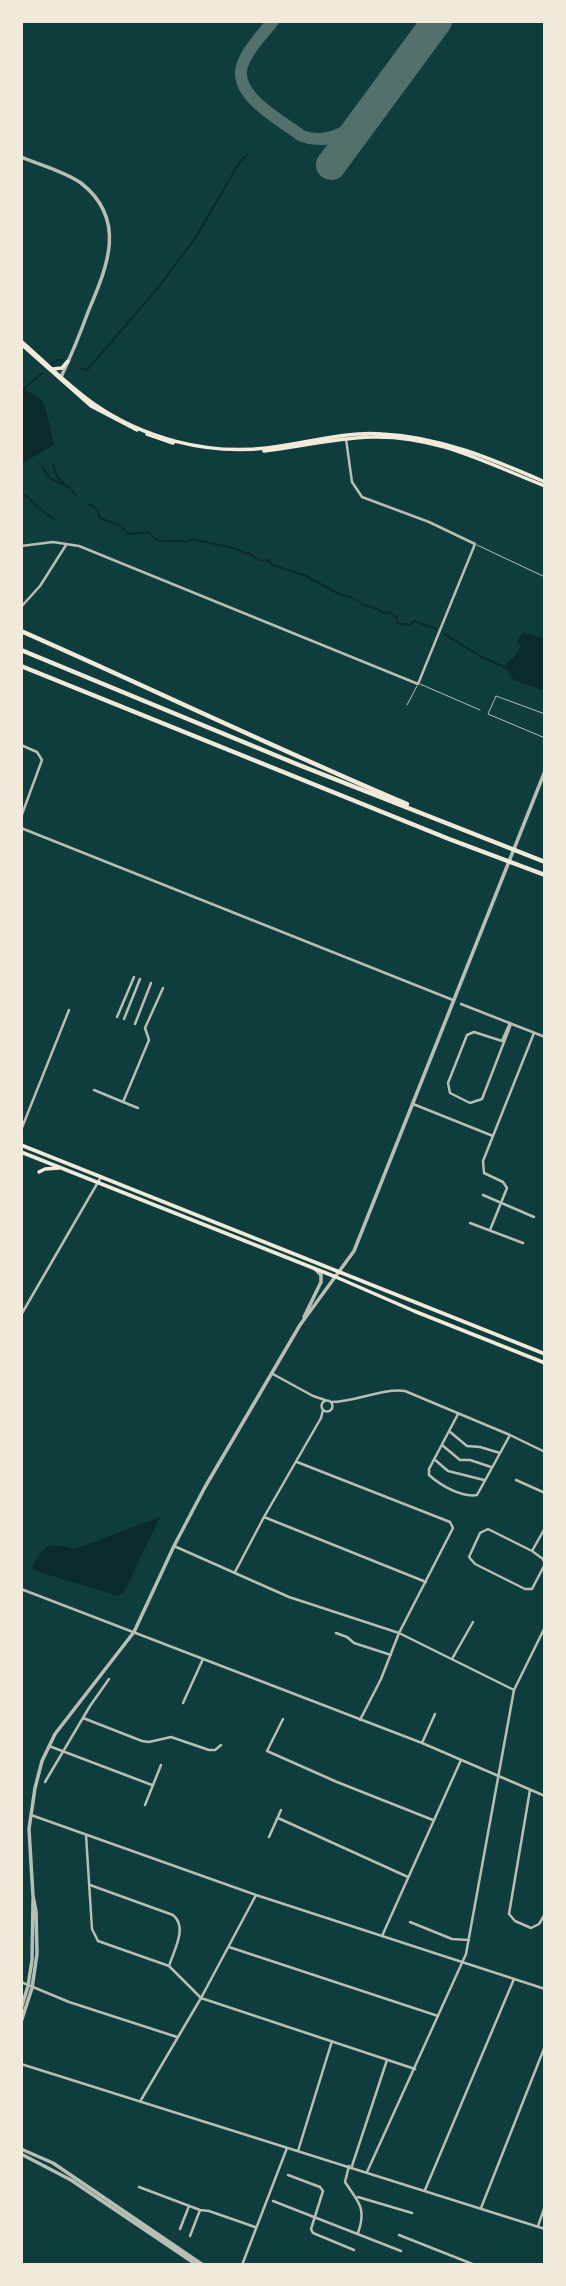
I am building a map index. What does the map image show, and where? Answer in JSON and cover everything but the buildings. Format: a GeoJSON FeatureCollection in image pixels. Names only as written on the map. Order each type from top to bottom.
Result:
{"type":"FeatureCollection","features":[{"type":"Feature","properties":{"kind":"highway"},"geometry":{"type":"LineString","coordinates":[[21,631],[307,762],[545,862]]}},
{"type":"Feature","properties":{"kind":"highway"},"geometry":{"type":"LineString","coordinates":[[21,650],[299,765],[494,841]]}},
{"type":"Feature","properties":{"kind":"highway"},"geometry":{"type":"LineString","coordinates":[[21,667],[545,876]]}},
{"type":"Feature","properties":{"kind":"main road"},"geometry":{"type":"LineString","coordinates":[[21,343],[61,379]]}},
{"type":"Feature","properties":{"kind":"main road"},"geometry":{"type":"LineString","coordinates":[[21,343],[85,401],[109,417],[157,438],[219,451],[252,452],[346,437],[392,437],[433,443],[545,484]]}},
{"type":"Feature","properties":{"kind":"main road"},"geometry":{"type":"LineString","coordinates":[[51,368],[62,368],[68,361]]}},
{"type":"Feature","properties":{"kind":"main road"},"geometry":{"type":"LineString","coordinates":[[21,1145],[545,1354]]}},
{"type":"Feature","properties":{"kind":"main road"},"geometry":{"type":"LineString","coordinates":[[21,1152],[545,1363]]}},
{"type":"Feature","properties":{"kind":"main road"},"geometry":{"type":"LineString","coordinates":[[39,1172],[61,1168]]}},
{"type":"Feature","properties":{"kind":"main road"},"geometry":{"type":"LineString","coordinates":[[162,1209],[163,1201]]}},
{"type":"Feature","properties":{"kind":"street"},"geometry":{"type":"LineString","coordinates":[[21,157],[77,181],[90,191],[100,205],[110,231],[108,259],[61,379]]}},
{"type":"Feature","properties":{"kind":"street"},"geometry":{"type":"LineString","coordinates":[[21,546],[52,542],[66,544],[117,560],[201,597],[418,684],[475,544],[358,494],[352,482],[346,437]]}},
{"type":"Feature","properties":{"kind":"street"},"geometry":{"type":"LineString","coordinates":[[21,607],[45,579],[66,544]]}},
{"type":"Feature","properties":{"kind":"street"},"geometry":{"type":"LineString","coordinates":[[21,745],[37,751],[42,757],[21,817]]}},
{"type":"Feature","properties":{"kind":"street"},"geometry":{"type":"LineString","coordinates":[[300,1325],[354,1251],[363,1232],[545,771]]}},
{"type":"Feature","properties":{"kind":"street"},"geometry":{"type":"LineString","coordinates":[[21,828],[453,1000]]}},
{"type":"Feature","properties":{"kind":"street"},"geometry":{"type":"LineString","coordinates":[[117,1017],[134,977]]}},
{"type":"Feature","properties":{"kind":"street"},"geometry":{"type":"LineString","coordinates":[[124,1019],[140,979]]}},
{"type":"Feature","properties":{"kind":"street"},"geometry":{"type":"LineString","coordinates":[[135,1024],[151,983]]}},
{"type":"Feature","properties":{"kind":"street"},"geometry":{"type":"LineString","coordinates":[[123,1102],[149,1040],[145,1028],[163,988]]}},
{"type":"Feature","properties":{"kind":"street"},"geometry":{"type":"LineString","coordinates":[[461,1004],[545,1037]]}},
{"type":"Feature","properties":{"kind":"street"},"geometry":{"type":"LineString","coordinates":[[21,1130],[69,1010]]}},
{"type":"Feature","properties":{"kind":"street"},"geometry":{"type":"LineString","coordinates":[[511,1023],[482,1099],[470,1103],[450,1093],[448,1083],[467,1035],[474,1032],[500,1042],[505,1039],[511,1023]]}},
{"type":"Feature","properties":{"kind":"street"},"geometry":{"type":"LineString","coordinates":[[490,1230],[507,1188],[503,1182],[482,1170],[483,1161],[534,1032]]}},
{"type":"Feature","properties":{"kind":"street"},"geometry":{"type":"LineString","coordinates":[[94,1090],[138,1108]]}},
{"type":"Feature","properties":{"kind":"street"},"geometry":{"type":"LineString","coordinates":[[413,1104],[493,1136]]}},
{"type":"Feature","properties":{"kind":"street"},"geometry":{"type":"LineString","coordinates":[[21,1315],[101,1177]]}},
{"type":"Feature","properties":{"kind":"street"},"geometry":{"type":"LineString","coordinates":[[483,1195],[534,1217]]}},
{"type":"Feature","properties":{"kind":"street"},"geometry":{"type":"LineString","coordinates":[[470,1223],[523,1244]]}},
{"type":"Feature","properties":{"kind":"street"},"geometry":{"type":"LineString","coordinates":[[21,2022],[37,1954],[30,1815],[38,1773],[49,1746],[72,1711],[134,1632],[205,1487],[300,1325],[321,1282],[321,1275],[315,1269]]}},
{"type":"Feature","properties":{"kind":"street"},"geometry":{"type":"LineString","coordinates":[[271,1373],[313,1396],[331,1402],[344,1402]]}},
{"type":"Feature","properties":{"kind":"street"},"geometry":{"type":"LineString","coordinates":[[324,1409],[390,1391],[405,1391],[545,1452]]}},
{"type":"Feature","properties":{"kind":"street"},"geometry":{"type":"LineString","coordinates":[[313,1396],[324,1409]]}},
{"type":"Feature","properties":{"kind":"street"},"geometry":{"type":"LineString","coordinates":[[235,1572],[321,1418],[325,1400]]}},
{"type":"Feature","properties":{"kind":"street"},"geometry":{"type":"LineString","coordinates":[[331,1402],[332,1408]]}},
{"type":"Feature","properties":{"kind":"street"},"geometry":{"type":"LineString","coordinates":[[458,1414],[429,1469],[429,1475],[445,1486],[477,1495],[510,1435]]}},
{"type":"Feature","properties":{"kind":"street"},"geometry":{"type":"LineString","coordinates":[[449,1431],[467,1447],[480,1447],[500,1453]]}},
{"type":"Feature","properties":{"kind":"street"},"geometry":{"type":"LineString","coordinates":[[442,1445],[460,1460],[470,1460],[492,1467]]}},
{"type":"Feature","properties":{"kind":"street"},"geometry":{"type":"LineString","coordinates":[[434,1459],[448,1471],[485,1481]]}},
{"type":"Feature","properties":{"kind":"street"},"geometry":{"type":"LineString","coordinates":[[297,1462],[450,1522],[453,1528],[399,1633],[360,1720]]}},
{"type":"Feature","properties":{"kind":"street"},"geometry":{"type":"LineString","coordinates":[[516,1480],[545,1493]]}},
{"type":"Feature","properties":{"kind":"street"},"geometry":{"type":"LineString","coordinates":[[264,1517],[426,1582]]}},
{"type":"Feature","properties":{"kind":"street"},"geometry":{"type":"LineString","coordinates":[[532,1551],[545,1528]]}},
{"type":"Feature","properties":{"kind":"street"},"geometry":{"type":"LineString","coordinates":[[488,1529],[532,1551],[543,1559],[545,1564],[535,1586],[529,1590],[475,1564],[469,1557],[480,1533],[488,1529]]}},
{"type":"Feature","properties":{"kind":"street"},"geometry":{"type":"LineString","coordinates":[[174,1546],[289,1597],[399,1633],[514,1690]]}},
{"type":"Feature","properties":{"kind":"street"},"geometry":{"type":"LineString","coordinates":[[21,1589],[422,1743],[545,1796]]}},
{"type":"Feature","properties":{"kind":"street"},"geometry":{"type":"LineString","coordinates":[[452,1660],[473,1622]]}},
{"type":"Feature","properties":{"kind":"street"},"geometry":{"type":"LineString","coordinates":[[368,2172],[463,1962],[514,1690],[545,1628]]}},
{"type":"Feature","properties":{"kind":"street"},"geometry":{"type":"LineString","coordinates":[[336,1633],[354,1643],[391,1655]]}},
{"type":"Feature","properties":{"kind":"street"},"geometry":{"type":"LineString","coordinates":[[183,1703],[203,1659]]}},
{"type":"Feature","properties":{"kind":"street"},"geometry":{"type":"LineString","coordinates":[[45,1782],[109,1679]]}},
{"type":"Feature","properties":{"kind":"street"},"geometry":{"type":"LineString","coordinates":[[545,1682],[545,1688]]}},
{"type":"Feature","properties":{"kind":"street"},"geometry":{"type":"LineString","coordinates":[[422,1743],[435,1714]]}},
{"type":"Feature","properties":{"kind":"street"},"geometry":{"type":"LineString","coordinates":[[83,1718],[145,1742],[171,1737],[209,1750],[217,1749],[221,1745]]}},
{"type":"Feature","properties":{"kind":"street"},"geometry":{"type":"LineString","coordinates":[[283,1719],[267,1751],[433,1821]]}},
{"type":"Feature","properties":{"kind":"street"},"geometry":{"type":"LineString","coordinates":[[49,1746],[152,1786]]}},
{"type":"Feature","properties":{"kind":"street"},"geometry":{"type":"LineString","coordinates":[[382,1936],[461,1760]]}},
{"type":"Feature","properties":{"kind":"street"},"geometry":{"type":"LineString","coordinates":[[145,1805],[161,1765]]}},
{"type":"Feature","properties":{"kind":"street"},"geometry":{"type":"LineString","coordinates":[[530,1790],[508,1911],[511,1919],[526,1927],[537,1926],[545,1914]]}},
{"type":"Feature","properties":{"kind":"street"},"geometry":{"type":"LineString","coordinates":[[269,1837],[281,1810]]}},
{"type":"Feature","properties":{"kind":"street"},"geometry":{"type":"LineString","coordinates":[[30,1815],[256,1895],[545,1989]]}},
{"type":"Feature","properties":{"kind":"street"},"geometry":{"type":"LineString","coordinates":[[278,1818],[408,1877]]}},
{"type":"Feature","properties":{"kind":"street"},"geometry":{"type":"LineString","coordinates":[[86,1835],[92,1929],[95,1938],[107,1945],[169,1966],[201,1998],[415,2069]]}},
{"type":"Feature","properties":{"kind":"street"},"geometry":{"type":"LineString","coordinates":[[90,1885],[178,1919],[180,1932],[169,1966]]}},
{"type":"Feature","properties":{"kind":"street"},"geometry":{"type":"LineString","coordinates":[[141,2101],[201,1998],[256,1895]]}},
{"type":"Feature","properties":{"kind":"street"},"geometry":{"type":"LineString","coordinates":[[410,1922],[450,1938],[469,1940]]}},
{"type":"Feature","properties":{"kind":"street"},"geometry":{"type":"LineString","coordinates":[[229,1947],[438,2016]]}},
{"type":"Feature","properties":{"kind":"street"},"geometry":{"type":"LineString","coordinates":[[425,2190],[514,1979]]}},
{"type":"Feature","properties":{"kind":"street"},"geometry":{"type":"LineString","coordinates":[[21,1982],[177,2037]]}},
{"type":"Feature","properties":{"kind":"street"},"geometry":{"type":"LineString","coordinates":[[21,2009],[30,1987]]}},
{"type":"Feature","properties":{"kind":"street"},"geometry":{"type":"LineString","coordinates":[[298,2151],[332,2041]]}},
{"type":"Feature","properties":{"kind":"street"},"geometry":{"type":"LineString","coordinates":[[481,2208],[545,2046]]}},
{"type":"Feature","properties":{"kind":"street"},"geometry":{"type":"LineString","coordinates":[[358,2233],[362,2214],[357,2197],[346,2184],[345,2177],[387,2060]]}},
{"type":"Feature","properties":{"kind":"street"},"geometry":{"type":"LineString","coordinates":[[21,2064],[545,2229]]}},
{"type":"Feature","properties":{"kind":"street"},"geometry":{"type":"LineString","coordinates":[[242,2265],[287,2148]]}},
{"type":"Feature","properties":{"kind":"street"},"geometry":{"type":"LineString","coordinates":[[21,2151],[71,2180],[197,2265]]}},
{"type":"Feature","properties":{"kind":"street"},"geometry":{"type":"LineString","coordinates":[[21,2151],[53,2163],[203,2265]]}},
{"type":"Feature","properties":{"kind":"street"},"geometry":{"type":"LineString","coordinates":[[288,2175],[322,2189],[311,2229],[313,2233],[354,2250]]}},
{"type":"Feature","properties":{"kind":"street"},"geometry":{"type":"LineString","coordinates":[[139,2187],[256,2228]]}},
{"type":"Feature","properties":{"kind":"street"},"geometry":{"type":"LineString","coordinates":[[357,2197],[412,2213]]}},
{"type":"Feature","properties":{"kind":"street"},"geometry":{"type":"LineString","coordinates":[[273,2201],[401,2251]]}},
{"type":"Feature","properties":{"kind":"street"},"geometry":{"type":"LineString","coordinates":[[180,2229],[189,2206]]}},
{"type":"Feature","properties":{"kind":"street"},"geometry":{"type":"LineString","coordinates":[[537,2226],[545,2206]]}},
{"type":"Feature","properties":{"kind":"street"},"geometry":{"type":"LineString","coordinates":[[190,2236],[200,2210]]}},
{"type":"Feature","properties":{"kind":"street"},"geometry":{"type":"LineString","coordinates":[[399,2235],[475,2265]]}},
{"type":"Feature","properties":{"kind":"lane"},"geometry":{"type":"LineString","coordinates":[[475,544],[545,578]]}},
{"type":"Feature","properties":{"kind":"lane"},"geometry":{"type":"LineString","coordinates":[[407,705],[418,684],[480,710]]}},
{"type":"Feature","properties":{"kind":"lane"},"geometry":{"type":"LineString","coordinates":[[545,714],[498,696],[488,713],[545,738]]}},
{"type":"Feature","properties":{"kind":"water"},"geometry":{"type":"Polygon","coordinates":[[[21,387],[43,403],[54,445],[21,464],[21,387]]]}},
{"type":"Feature","properties":{"kind":"water"},"geometry":{"type":"Polygon","coordinates":[[[523,632],[545,639],[545,691],[514,680],[504,667],[514,658],[521,646],[517,641],[523,632]]]}},
{"type":"Feature","properties":{"kind":"water"},"geometry":{"type":"Polygon","coordinates":[[[160,1517],[124,1592],[118,1596],[33,1570],[33,1564],[47,1547],[75,1549],[160,1517]]]}},
{"type":"Feature","properties":{"kind":"waterway"},"geometry":{"type":"LineString","coordinates":[[80,368],[87,370],[157,289],[196,237],[239,163],[248,154]]}},
{"type":"Feature","properties":{"kind":"waterway"},"geometry":{"type":"LineString","coordinates":[[50,365],[62,360]]}},
{"type":"Feature","properties":{"kind":"waterway"},"geometry":{"type":"LineString","coordinates":[[23,390],[42,373]]}},
{"type":"Feature","properties":{"kind":"waterway"},"geometry":{"type":"LineString","coordinates":[[53,464],[57,476],[66,486]]}},
{"type":"Feature","properties":{"kind":"waterway"},"geometry":{"type":"LineString","coordinates":[[42,466],[50,479],[67,486],[76,495]]}},
{"type":"Feature","properties":{"kind":"waterway"},"geometry":{"type":"LineString","coordinates":[[21,494],[55,520]]}},
{"type":"Feature","properties":{"kind":"waterway"},"geometry":{"type":"LineString","coordinates":[[89,504],[97,509],[100,518],[121,526],[128,534],[148,532],[160,541],[187,542],[192,539],[234,548],[261,561],[268,560],[272,565],[304,575],[364,605],[391,613],[397,618],[397,623],[410,625],[414,621],[436,629]]}},
{"type":"Feature","properties":{"kind":"waterway"},"geometry":{"type":"LineString","coordinates":[[443,633],[480,656],[506,668]]}},
{"type":"Feature","properties":{"kind":"taxiway"},"geometry":{"type":"LineString","coordinates":[[273,21],[251,48],[242,66],[241,77],[245,87],[261,107],[302,136],[312,139],[338,135],[369,113]]}},
{"type":"Feature","properties":{"kind":"runway"},"geometry":{"type":"LineString","coordinates":[[331,165],[437,21]]}}]}
